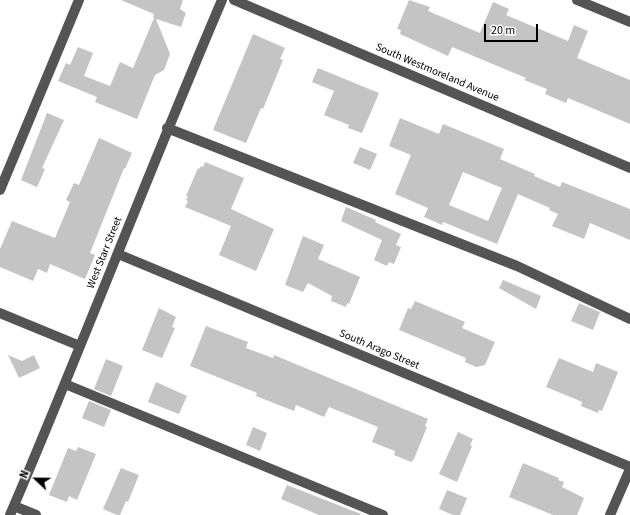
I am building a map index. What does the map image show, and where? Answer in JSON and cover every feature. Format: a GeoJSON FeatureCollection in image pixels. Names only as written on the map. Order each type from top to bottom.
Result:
{"type":"FeatureCollection","features":[{"type":"Feature","properties":{"kind":"street"},"geometry":{"type":"LineString","coordinates":[[0,190],[79,0]]}},
{"type":"Feature","properties":{"kind":"street","name":"West Starr Street"},"geometry":{"type":"LineString","coordinates":[[12,510],[118,254],[167,128],[222,0]]}},
{"type":"Feature","properties":{"kind":"street","name":"South Westmoreland Avenue"},"geometry":{"type":"LineString","coordinates":[[234,0],[630,168]]}},
{"type":"Feature","properties":{"kind":"street"},"geometry":{"type":"LineString","coordinates":[[577,0],[630,22]]}},
{"type":"Feature","properties":{"kind":"street"},"geometry":{"type":"LineString","coordinates":[[167,128],[517,266],[630,319]]}},
{"type":"Feature","properties":{"kind":"street","name":"South Arago Street"},"geometry":{"type":"LineString","coordinates":[[118,254],[630,468]]}},
{"type":"Feature","properties":{"kind":"street"},"geometry":{"type":"LineString","coordinates":[[0,314],[80,346]]}},
{"type":"Feature","properties":{"kind":"street"},"geometry":{"type":"LineString","coordinates":[[64,384],[383,515]]}},
{"type":"Feature","properties":{"kind":"street"},"geometry":{"type":"LineString","coordinates":[[610,515],[630,468]]}},
{"type":"Feature","properties":{"kind":"street"},"geometry":{"type":"LineString","coordinates":[[12,510],[36,515]]}},
{"type":"Feature","properties":{"kind":"building"},"geometry":{"type":"Polygon","coordinates":[[[121,0],[183,0],[180,9],[186,13],[181,27],[156,19],[170,54],[164,70],[155,75],[137,119],[95,102],[97,97],[58,81],[66,63],[70,65],[78,47],[93,53],[84,76],[110,86],[120,62],[133,68],[154,18],[154,14],[121,0]]]}},
{"type":"Feature","properties":{"kind":"building"},"geometry":{"type":"Polygon","coordinates":[[[409,0],[430,7],[428,11],[480,33],[493,2],[509,9],[506,15],[568,41],[574,25],[588,31],[577,58],[630,80],[630,124],[568,98],[566,103],[545,94],[547,89],[524,80],[526,78],[452,47],[448,56],[400,34],[401,30],[397,29],[409,0]]]}},
{"type":"Feature","properties":{"kind":"building"},"geometry":{"type":"Polygon","coordinates":[[[253,34],[285,48],[280,59],[283,60],[263,109],[261,108],[246,143],[213,130],[253,34]]]}},
{"type":"Feature","properties":{"kind":"building"},"geometry":{"type":"Polygon","coordinates":[[[318,68],[379,93],[362,133],[348,128],[349,125],[324,115],[334,91],[312,82],[318,68]]]}},
{"type":"Feature","properties":{"kind":"building"},"geometry":{"type":"Polygon","coordinates":[[[47,113],[64,120],[42,168],[45,169],[37,187],[21,180],[47,113]]]}},
{"type":"Feature","properties":{"kind":"building"},"geometry":{"type":"Polygon","coordinates":[[[400,118],[439,134],[443,124],[504,149],[500,159],[535,174],[534,176],[560,187],[562,182],[630,209],[630,240],[590,223],[584,239],[552,226],[558,214],[549,210],[550,208],[518,194],[497,244],[443,222],[442,225],[424,217],[428,208],[395,194],[411,155],[389,146],[400,118]],[[463,172],[449,205],[488,221],[502,188],[463,172]]]}},
{"type":"Feature","properties":{"kind":"building"},"geometry":{"type":"Polygon","coordinates":[[[99,138],[132,153],[125,169],[124,168],[90,253],[95,255],[85,279],[50,264],[47,273],[38,269],[33,281],[0,267],[0,249],[12,221],[55,238],[70,202],[66,200],[74,183],[79,185],[99,138]]]}},
{"type":"Feature","properties":{"kind":"building"},"geometry":{"type":"Polygon","coordinates":[[[360,147],[377,154],[370,170],[353,163],[360,147]]]}},
{"type":"Feature","properties":{"kind":"building"},"geometry":{"type":"Polygon","coordinates":[[[205,162],[244,178],[231,209],[274,229],[256,271],[219,255],[231,226],[185,207],[188,201],[186,200],[188,197],[186,196],[198,168],[199,169],[201,166],[203,167],[205,162]]]}},
{"type":"Feature","properties":{"kind":"building"},"geometry":{"type":"Polygon","coordinates":[[[346,207],[376,220],[375,222],[401,234],[396,245],[401,247],[394,264],[389,262],[387,266],[374,260],[382,240],[341,221],[346,207]]]}},
{"type":"Feature","properties":{"kind":"building"},"geometry":{"type":"Polygon","coordinates":[[[303,236],[324,245],[318,259],[360,277],[349,304],[347,303],[346,307],[331,301],[332,296],[308,283],[303,292],[285,285],[303,236]]]}},
{"type":"Feature","properties":{"kind":"building"},"geometry":{"type":"Polygon","coordinates":[[[503,280],[541,296],[536,309],[499,288],[503,280]]]}},
{"type":"Feature","properties":{"kind":"building"},"geometry":{"type":"Polygon","coordinates":[[[415,301],[465,322],[462,328],[495,342],[485,365],[476,367],[465,362],[466,358],[399,330],[408,308],[411,309],[415,301]]]}},
{"type":"Feature","properties":{"kind":"building"},"geometry":{"type":"Polygon","coordinates":[[[579,303],[600,312],[593,330],[571,321],[579,303]]]}},
{"type":"Feature","properties":{"kind":"building"},"geometry":{"type":"Polygon","coordinates":[[[159,308],[176,317],[172,327],[175,328],[162,358],[142,350],[159,308]]]}},
{"type":"Feature","properties":{"kind":"building"},"geometry":{"type":"Polygon","coordinates":[[[206,326],[248,342],[246,348],[273,358],[274,355],[428,419],[425,426],[427,427],[414,459],[411,462],[394,455],[395,451],[372,442],[378,427],[329,407],[324,417],[296,405],[294,411],[256,396],[257,393],[190,366],[206,326]]]}},
{"type":"Feature","properties":{"kind":"building"},"geometry":{"type":"Polygon","coordinates":[[[8,355],[22,361],[34,355],[40,368],[19,378],[8,355]]]}},
{"type":"Feature","properties":{"kind":"building"},"geometry":{"type":"Polygon","coordinates":[[[559,358],[593,372],[596,363],[618,372],[602,411],[599,410],[598,413],[581,406],[582,402],[546,387],[559,358]]]}},
{"type":"Feature","properties":{"kind":"building"},"geometry":{"type":"Polygon","coordinates":[[[106,359],[123,366],[111,396],[94,389],[106,359]]]}},
{"type":"Feature","properties":{"kind":"building"},"geometry":{"type":"Polygon","coordinates":[[[156,382],[187,396],[179,414],[148,402],[156,382]]]}},
{"type":"Feature","properties":{"kind":"building"},"geometry":{"type":"Polygon","coordinates":[[[89,401],[111,410],[104,427],[82,418],[89,401]]]}},
{"type":"Feature","properties":{"kind":"building"},"geometry":{"type":"Polygon","coordinates":[[[253,427],[267,433],[260,451],[246,445],[253,427]]]}},
{"type":"Feature","properties":{"kind":"building"},"geometry":{"type":"Polygon","coordinates":[[[458,432],[473,439],[470,445],[472,446],[457,482],[439,474],[458,432]]]}},
{"type":"Feature","properties":{"kind":"building"},"geometry":{"type":"Polygon","coordinates":[[[78,447],[96,454],[77,500],[69,496],[67,502],[49,495],[68,448],[76,451],[78,447]]]}},
{"type":"Feature","properties":{"kind":"building"},"geometry":{"type":"Polygon","coordinates":[[[523,463],[559,478],[558,480],[564,482],[562,487],[584,498],[577,515],[553,515],[509,497],[523,463]]]}},
{"type":"Feature","properties":{"kind":"building"},"geometry":{"type":"Polygon","coordinates":[[[121,468],[139,475],[128,502],[126,501],[120,515],[117,515],[103,509],[121,468]]]}},
{"type":"Feature","properties":{"kind":"building"},"geometry":{"type":"Polygon","coordinates":[[[287,485],[361,514],[319,515],[281,499],[287,485]]]}},
{"type":"Feature","properties":{"kind":"building"},"geometry":{"type":"Polygon","coordinates":[[[447,490],[467,498],[460,515],[453,515],[439,509],[447,490]]]}}]}
